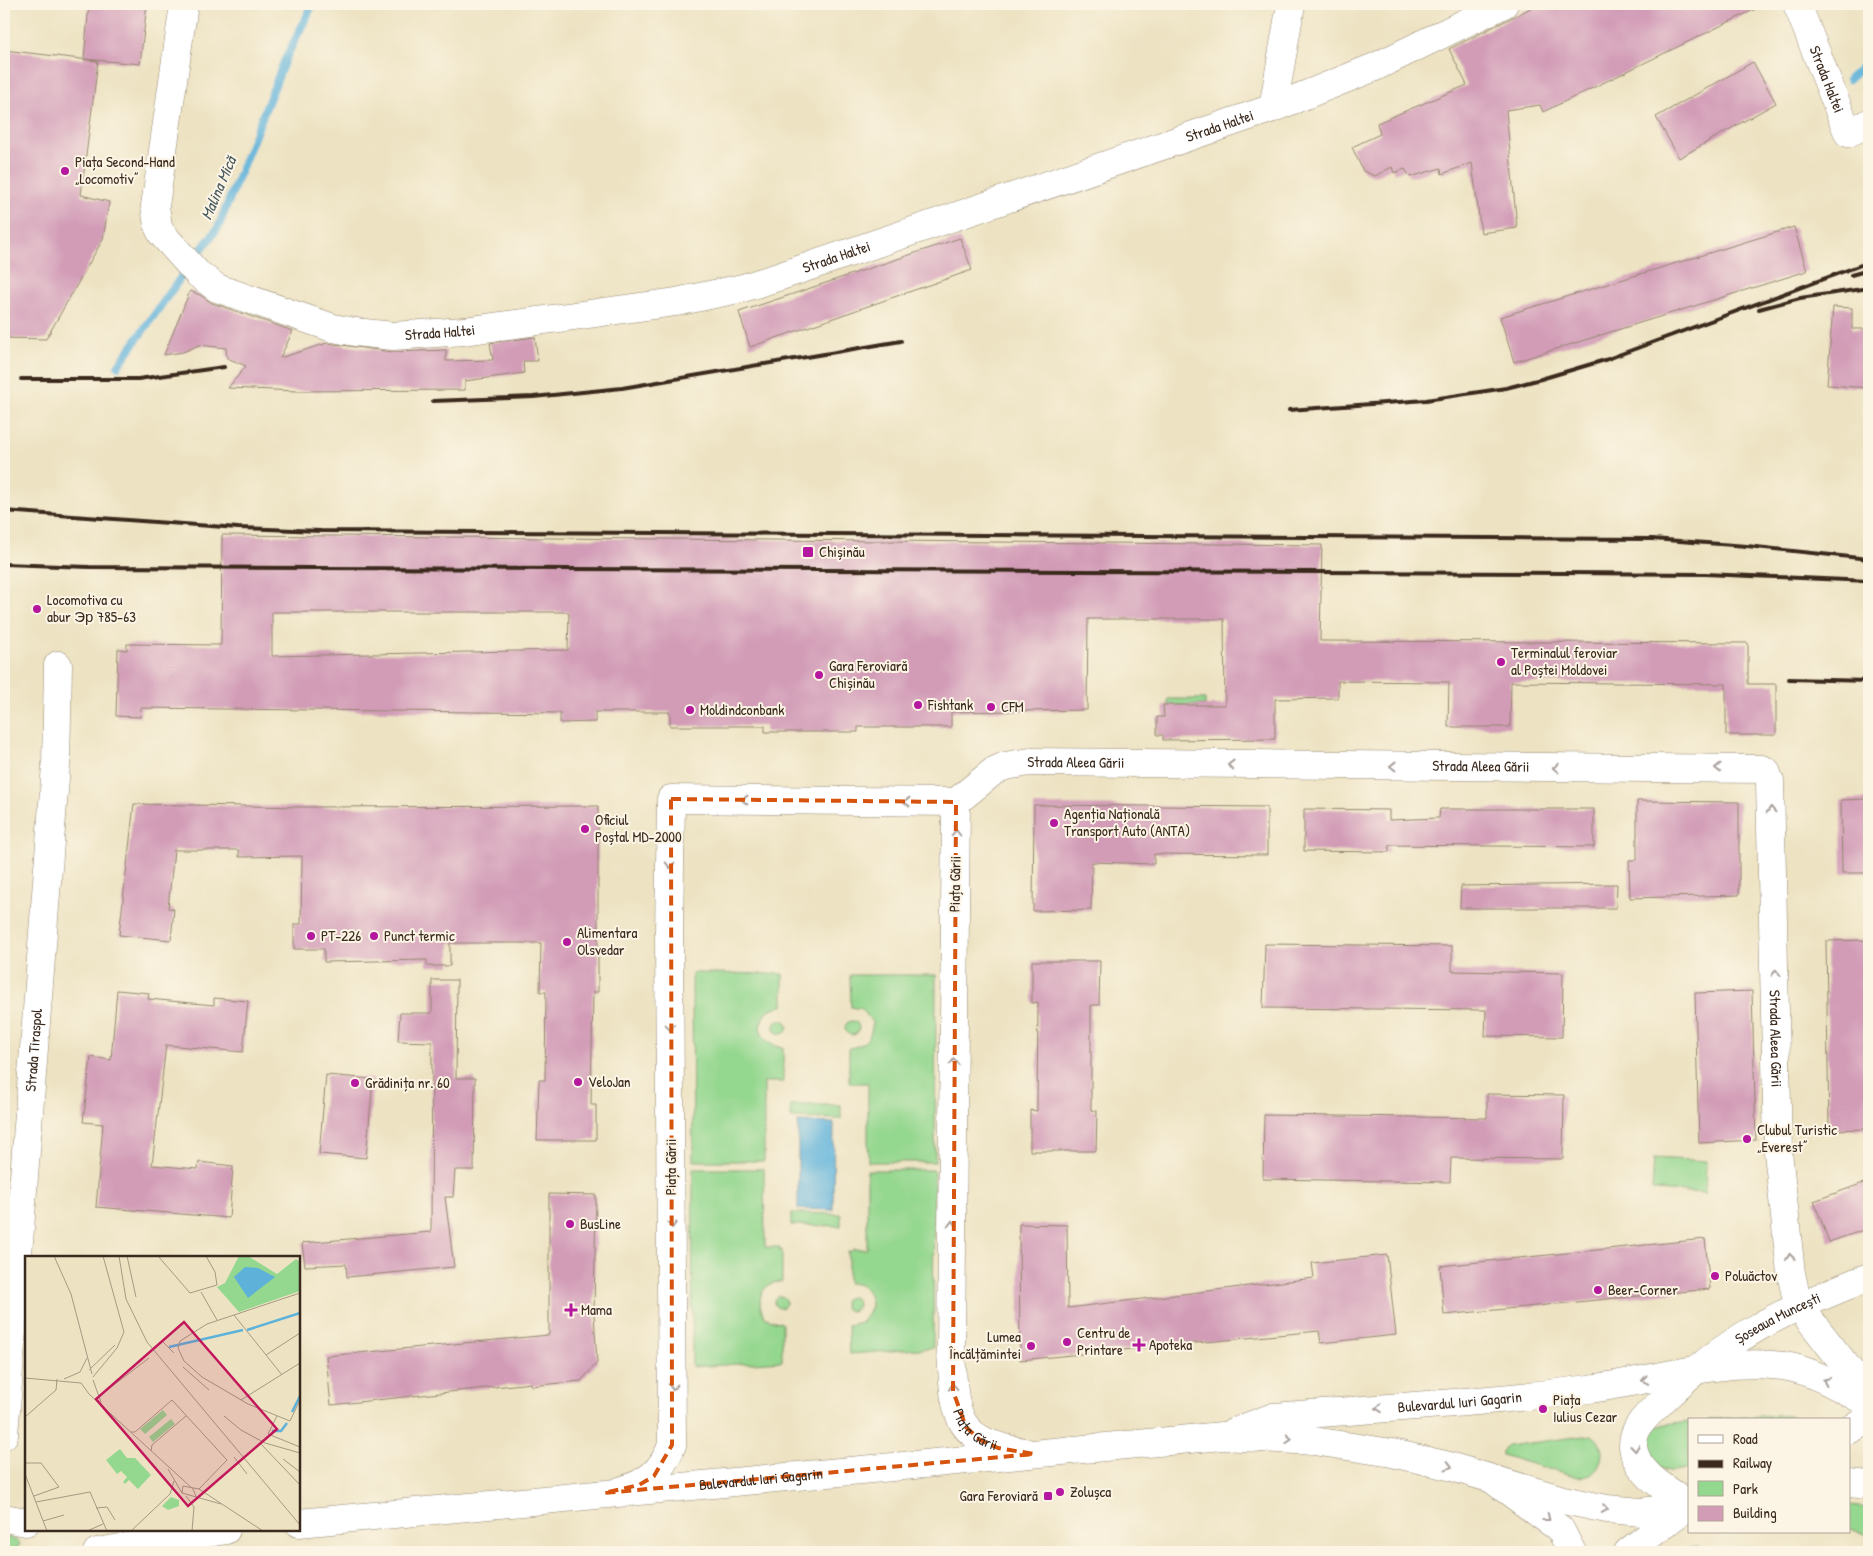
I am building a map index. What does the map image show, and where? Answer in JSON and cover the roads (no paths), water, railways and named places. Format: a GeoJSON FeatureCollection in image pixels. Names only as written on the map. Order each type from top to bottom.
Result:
{"type":"FeatureCollection","features":[{"type":"Feature","properties":{"kind":"street","name":"Strada Haltei"},"geometry":{"type":"LineString","coordinates":[[184,4],[155,206],[158,226],[167,240],[197,273],[206,281],[229,293],[333,328],[393,336],[464,331],[624,310],[710,296],[781,276],[1273,108],[1375,67],[1504,4]]}},
{"type":"Feature","properties":{"kind":"street"},"geometry":{"type":"LineString","coordinates":[[1273,108],[1291,4]]}},
{"type":"Feature","properties":{"kind":"street","name":"Strada Haltei"},"geometry":{"type":"LineString","coordinates":[[1796,4],[1848,133],[1869,123]]}},
{"type":"Feature","properties":{"kind":"street","name":"Strada Tiraspol"},"geometry":{"type":"LineString","coordinates":[[4,1435],[56,766],[58,665]]}},
{"type":"Feature","properties":{"kind":"street","name":"Strada Aleea Gării"},"geometry":{"type":"LineString","coordinates":[[956,802],[994,771],[1005,766],[1030,762],[1616,769],[1757,768],[1766,771],[1770,781],[1778,1152],[1791,1273],[1798,1305]]}},
{"type":"Feature","properties":{"kind":"street","name":"Piața Gării"},"geometry":{"type":"LineString","coordinates":[[604,1494],[639,1486],[654,1476],[665,1462],[672,1445],[669,933],[671,799],[956,802],[951,1352],[953,1391],[957,1410],[966,1427],[980,1440],[998,1448],[1034,1454]]}},
{"type":"Feature","properties":{"kind":"street","name":"Șoseaua Muncești"},"geometry":{"type":"LineString","coordinates":[[1688,1504],[1661,1486],[1636,1459],[1633,1445],[1635,1431],[1644,1418],[1693,1370],[1744,1333],[1798,1305],[1869,1277]]}},
{"type":"Feature","properties":{"kind":"street"},"geometry":{"type":"LineString","coordinates":[[1798,1305],[1869,1395]]}},
{"type":"Feature","properties":{"kind":"street","name":"Bulevardul Iuri Gagarin"},"geometry":{"type":"LineString","coordinates":[[1222,1436],[1273,1417],[1560,1393],[1612,1386],[1693,1370],[1750,1365],[1784,1366],[1816,1376],[1869,1404]]}},
{"type":"Feature","properties":{"kind":"street"},"geometry":{"type":"LineString","coordinates":[[1850,1429],[1869,1418]]}},
{"type":"Feature","properties":{"kind":"street","name":"Bulevardul Iuri Gagarin"},"geometry":{"type":"LineString","coordinates":[[300,1523],[1222,1436],[1314,1441],[1355,1446],[1449,1466],[1563,1500],[1607,1509],[1641,1512],[1688,1505]]}},
{"type":"Feature","properties":{"kind":"street"},"geometry":{"type":"LineString","coordinates":[[1493,1480],[1560,1529],[1572,1552]]}},
{"type":"Feature","properties":{"kind":"street"},"geometry":{"type":"LineString","coordinates":[[1850,1483],[1869,1484]]}},
{"type":"Feature","properties":{"kind":"street"},"geometry":{"type":"LineString","coordinates":[[1628,1552],[1688,1506]]}},
{"type":"Feature","properties":{"kind":"street"},"geometry":{"type":"LineString","coordinates":[[4,1518],[25,1522]]}},
{"type":"Feature","properties":{"kind":"street"},"geometry":{"type":"LineString","coordinates":[[97,1552],[216,1531]]}},
{"type":"Feature","properties":{"kind":"water"},"geometry":{"type":"Polygon","coordinates":[[[798,1122],[834,1123],[833,1210],[798,1209],[798,1122]]]}},
{"type":"Feature","properties":{"kind":"waterway","name":"Malina Mică"},"geometry":{"type":"LineString","coordinates":[[193,260],[218,228],[284,62],[313,4]]}},
{"type":"Feature","properties":{"kind":"waterway"},"geometry":{"type":"LineString","coordinates":[[1849,79],[1869,61]]}},
{"type":"Feature","properties":{"kind":"waterway","name":"Malina Mică"},"geometry":{"type":"LineString","coordinates":[[118,366],[186,270]]}},
{"type":"Feature","properties":{"kind":"railway"},"geometry":{"type":"LineString","coordinates":[[1289,410],[1426,400],[1506,388],[1605,360],[1869,262]]}},
{"type":"Feature","properties":{"kind":"railway"},"geometry":{"type":"LineString","coordinates":[[1851,275],[1869,270]]}},
{"type":"Feature","properties":{"kind":"railway"},"geometry":{"type":"LineString","coordinates":[[1759,309],[1800,298],[1869,288]]}},
{"type":"Feature","properties":{"kind":"railway"},"geometry":{"type":"LineString","coordinates":[[433,401],[533,397],[622,388],[901,341]]}},
{"type":"Feature","properties":{"kind":"railway"},"geometry":{"type":"LineString","coordinates":[[21,379],[138,379],[224,367]]}},
{"type":"Feature","properties":{"kind":"railway"},"geometry":{"type":"LineString","coordinates":[[4,511],[238,528],[321,531],[1652,539],[1747,546],[1869,559]]}},
{"type":"Feature","properties":{"kind":"railway"},"geometry":{"type":"LineString","coordinates":[[4,564],[89,567],[1705,574],[1869,581]]}},
{"type":"Feature","properties":{"kind":"railway"},"geometry":{"type":"LineString","coordinates":[[1789,679],[1869,681]]}},
{"type":"Feature","properties":{"kind":"place","name":"Piața Second-Hand „Locomotiv”"},"geometry":{"type":"Point","coordinates":[65,171]}},
{"type":"Feature","properties":{"kind":"place","name":"Chișinău"},"geometry":{"type":"Point","coordinates":[808,552]}},
{"type":"Feature","properties":{"kind":"place","name":"Locomotiva cu abur Эр 785-63"},"geometry":{"type":"Point","coordinates":[37,609]}},
{"type":"Feature","properties":{"kind":"place","name":"Terminalul feroviar al Poștei Moldovei"},"geometry":{"type":"Point","coordinates":[1501,662]}},
{"type":"Feature","properties":{"kind":"place","name":"Gara Feroviară Chișinău"},"geometry":{"type":"Point","coordinates":[819,675]}},
{"type":"Feature","properties":{"kind":"place","name":"Fishtank"},"geometry":{"type":"Point","coordinates":[918,705]}},
{"type":"Feature","properties":{"kind":"place","name":"CFM"},"geometry":{"type":"Point","coordinates":[991,707]}},
{"type":"Feature","properties":{"kind":"place","name":"Moldindconbank"},"geometry":{"type":"Point","coordinates":[690,710]}},
{"type":"Feature","properties":{"kind":"place","name":"Agenția Națională Transport Auto (ANTA)"},"geometry":{"type":"Point","coordinates":[1054,823]}},
{"type":"Feature","properties":{"kind":"place","name":"Oficiul Poștal MD-2000"},"geometry":{"type":"Point","coordinates":[585,829]}},
{"type":"Feature","properties":{"kind":"place","name":"PT-226"},"geometry":{"type":"Point","coordinates":[311,936]}},
{"type":"Feature","properties":{"kind":"place","name":"Punct termic"},"geometry":{"type":"Point","coordinates":[374,936]}},
{"type":"Feature","properties":{"kind":"place","name":"Alimentara Olsvedar"},"geometry":{"type":"Point","coordinates":[567,942]}},
{"type":"Feature","properties":{"kind":"place","name":"VeloJan"},"geometry":{"type":"Point","coordinates":[578,1082]}},
{"type":"Feature","properties":{"kind":"place","name":"Grădinița nr. 60"},"geometry":{"type":"Point","coordinates":[355,1083]}},
{"type":"Feature","properties":{"kind":"place","name":"Clubul Turistic „Everest”"},"geometry":{"type":"Point","coordinates":[1747,1139]}},
{"type":"Feature","properties":{"kind":"place","name":"BusLine"},"geometry":{"type":"Point","coordinates":[570,1224]}},
{"type":"Feature","properties":{"kind":"place","name":"Poluăctov"},"geometry":{"type":"Point","coordinates":[1715,1276]}},
{"type":"Feature","properties":{"kind":"place","name":"Beer-Corner"},"geometry":{"type":"Point","coordinates":[1598,1290]}},
{"type":"Feature","properties":{"kind":"place","name":"Mama"},"geometry":{"type":"Point","coordinates":[571,1310]}},
{"type":"Feature","properties":{"kind":"place","name":"Centru de Printare"},"geometry":{"type":"Point","coordinates":[1067,1342]}},
{"type":"Feature","properties":{"kind":"place","name":"Apoteka"},"geometry":{"type":"Point","coordinates":[1139,1345]}},
{"type":"Feature","properties":{"kind":"place","name":"Lumea Încălțămintei"},"geometry":{"type":"Point","coordinates":[1031,1346]}},
{"type":"Feature","properties":{"kind":"place","name":"Piața Iulius Cezar"},"geometry":{"type":"Point","coordinates":[1543,1409]}},
{"type":"Feature","properties":{"kind":"place","name":"Zolușca"},"geometry":{"type":"Point","coordinates":[1060,1492]}},
{"type":"Feature","properties":{"kind":"place","name":"Gara Feroviară"},"geometry":{"type":"Point","coordinates":[1048,1496]}}]}
